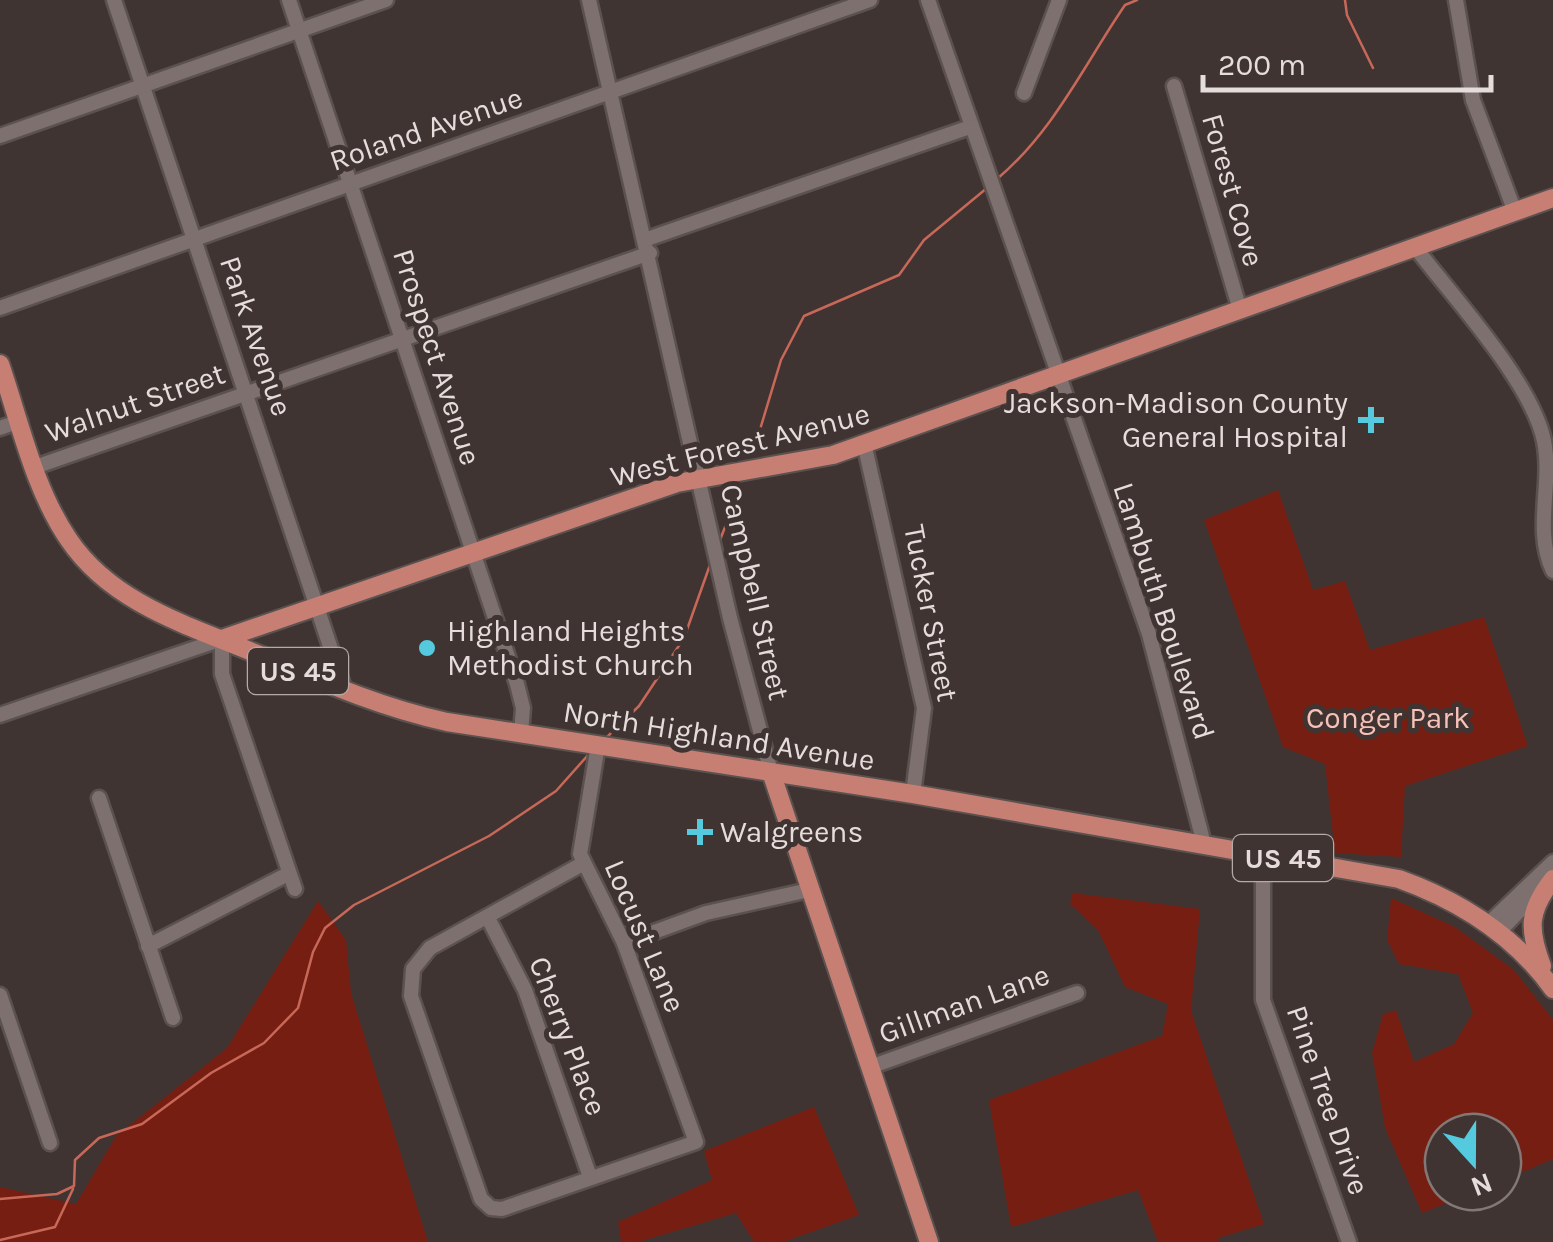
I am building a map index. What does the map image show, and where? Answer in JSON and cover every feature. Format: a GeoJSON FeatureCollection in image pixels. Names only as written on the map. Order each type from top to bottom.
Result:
{"type":"FeatureCollection","features":[{"type":"Feature","properties":{"kind":"main road","name":"West Forest Avenue"},"geometry":{"type":"LineString","coordinates":[[222,638],[700,477],[806,462],[864,444],[1553,198]]}},
{"type":"Feature","properties":{"kind":"main road","name":"North Highland Avenue"},"geometry":{"type":"LineString","coordinates":[[0,364],[48,504],[71,543],[108,582],[165,616],[345,691],[408,714],[913,794],[1399,879],[1442,897],[1493,928],[1550,985]]}},
{"type":"Feature","properties":{"kind":"main road","name":"Campbell Street"},"geometry":{"type":"LineString","coordinates":[[772,772],[929,1242]]}},
{"type":"Feature","properties":{"kind":"main road"},"geometry":{"type":"LineString","coordinates":[[1550,985],[1530,928],[1538,898],[1553,878]]}},
{"type":"Feature","properties":{"kind":"street","name":"Park Avenue"},"geometry":{"type":"LineString","coordinates":[[114,0],[345,691]]}},
{"type":"Feature","properties":{"kind":"street","name":"Prospect Avenue"},"geometry":{"type":"LineString","coordinates":[[289,0],[517,684],[523,708],[521,733]]}},
{"type":"Feature","properties":{"kind":"street"},"geometry":{"type":"LineString","coordinates":[[0,136],[386,0]]}},
{"type":"Feature","properties":{"kind":"street","name":"Campbell Street"},"geometry":{"type":"LineString","coordinates":[[589,0],[718,560],[772,772]]}},
{"type":"Feature","properties":{"kind":"street","name":"Roland Avenue"},"geometry":{"type":"LineString","coordinates":[[0,308],[870,0]]}},
{"type":"Feature","properties":{"kind":"street","name":"Lambuth Boulevard"},"geometry":{"type":"LineString","coordinates":[[928,0],[1165,685],[1204,844]]}},
{"type":"Feature","properties":{"kind":"street"},"geometry":{"type":"LineString","coordinates":[[1024,93],[1060,0]]}},
{"type":"Feature","properties":{"kind":"street"},"geometry":{"type":"LineString","coordinates":[[1456,0],[1473,100],[1515,212]]}},
{"type":"Feature","properties":{"kind":"street","name":"Forest Cove"},"geometry":{"type":"LineString","coordinates":[[1174,86],[1240,310]]}},
{"type":"Feature","properties":{"kind":"street","name":"Walnut Street"},"geometry":{"type":"LineString","coordinates":[[35,467],[402,338],[970,127]]}},
{"type":"Feature","properties":{"kind":"street"},"geometry":{"type":"LineString","coordinates":[[1415,247],[1535,413],[1548,464],[1542,537],[1553,570]]}},
{"type":"Feature","properties":{"kind":"street"},"geometry":{"type":"LineString","coordinates":[[0,428],[20,421]]}},
{"type":"Feature","properties":{"kind":"street","name":"Tucker Street"},"geometry":{"type":"LineString","coordinates":[[864,444],[924,708],[913,794]]}},
{"type":"Feature","properties":{"kind":"street"},"geometry":{"type":"LineString","coordinates":[[0,716],[222,638],[222,674],[294,890]]}},
{"type":"Feature","properties":{"kind":"street","name":"Locust Lane"},"geometry":{"type":"LineString","coordinates":[[590,1177],[696,1142],[624,943],[584,863],[580,842],[602,746]]}},
{"type":"Feature","properties":{"kind":"street"},"geometry":{"type":"LineString","coordinates":[[99,798],[173,1018]]}},
{"type":"Feature","properties":{"kind":"street","name":"Pine Tree Drive"},"geometry":{"type":"LineString","coordinates":[[1264,855],[1264,1000],[1348,1242]]}},
{"type":"Feature","properties":{"kind":"street"},"geometry":{"type":"LineString","coordinates":[[1493,928],[1553,862]]}},
{"type":"Feature","properties":{"kind":"street"},"geometry":{"type":"LineString","coordinates":[[584,863],[430,948],[413,969],[410,982],[411,996],[481,1198],[492,1208],[502,1209],[590,1177]]}},
{"type":"Feature","properties":{"kind":"street"},"geometry":{"type":"LineString","coordinates":[[148,946],[286,875]]}},
{"type":"Feature","properties":{"kind":"street"},"geometry":{"type":"LineString","coordinates":[[1493,928],[1553,878]]}},
{"type":"Feature","properties":{"kind":"street"},"geometry":{"type":"LineString","coordinates":[[624,943],[706,913],[809,890]]}},
{"type":"Feature","properties":{"kind":"street","name":"Cherry Place"},"geometry":{"type":"LineString","coordinates":[[488,918],[524,990],[590,1177]]}},
{"type":"Feature","properties":{"kind":"street","name":"Gillman Lane"},"geometry":{"type":"LineString","coordinates":[[870,1067],[1077,992]]}},
{"type":"Feature","properties":{"kind":"street"},"geometry":{"type":"LineString","coordinates":[[0,995],[50,1143]]}},
{"type":"Feature","properties":{"kind":"green space","name":"Conger Park"},"geometry":{"type":"Polygon","coordinates":[[[1278,490],[1313,590],[1345,581],[1370,650],[1484,617],[1528,746],[1405,786],[1401,857],[1335,853],[1325,764],[1283,747],[1204,520],[1278,490]]]}},
{"type":"Feature","properties":{"kind":"green space"},"geometry":{"type":"Polygon","coordinates":[[[1072,893],[1200,909],[1191,1011],[1264,1224],[1218,1238],[1219,1242],[1158,1242],[1138,1190],[1011,1227],[989,1100],[1162,1036],[1168,1004],[1125,987],[1098,930],[1070,904],[1072,893]]]}},
{"type":"Feature","properties":{"kind":"green space"},"geometry":{"type":"Polygon","coordinates":[[[1391,898],[1455,927],[1514,970],[1553,1020],[1553,1159],[1523,1172],[1523,1112],[1423,1112],[1422,1213],[1385,1128],[1372,1053],[1383,1014],[1396,1010],[1414,1062],[1454,1044],[1473,1013],[1458,974],[1399,964],[1387,940],[1391,898]]]}},
{"type":"Feature","properties":{"kind":"green space"},"geometry":{"type":"Polygon","coordinates":[[[318,901],[346,940],[351,993],[428,1242],[0,1242],[0,1187],[76,1204],[116,1136],[227,1048],[318,901]]]}},
{"type":"Feature","properties":{"kind":"green space"},"geometry":{"type":"Polygon","coordinates":[[[814,1107],[859,1215],[783,1242],[754,1242],[736,1213],[638,1242],[621,1242],[618,1222],[712,1180],[704,1151],[814,1107]]]}},
{"type":"Feature","properties":{"kind":"waterway"},"geometry":{"type":"LineString","coordinates":[[997,179],[1052,119],[1125,5],[1137,0]]}},
{"type":"Feature","properties":{"kind":"waterway"},"geometry":{"type":"LineString","coordinates":[[1345,0],[1347,15],[1373,68]]}},
{"type":"Feature","properties":{"kind":"waterway"},"geometry":{"type":"LineString","coordinates":[[752,456],[781,360],[804,316],[899,275],[924,240],[987,188]]}},
{"type":"Feature","properties":{"kind":"waterway"},"geometry":{"type":"LineString","coordinates":[[720,540],[741,486]]}},
{"type":"Feature","properties":{"kind":"waterway"},"geometry":{"type":"LineString","coordinates":[[607,737],[639,706],[684,638],[711,562]]}},
{"type":"Feature","properties":{"kind":"waterway"},"geometry":{"type":"LineString","coordinates":[[0,1199],[57,1194],[74,1186],[75,1160],[99,1138],[142,1124],[211,1073],[264,1043],[298,1008],[313,952],[325,928],[354,905],[489,836],[556,791],[589,754]]}},
{"type":"Feature","properties":{"kind":"waterway"},"geometry":{"type":"LineString","coordinates":[[0,1240],[55,1227],[73,1189]]}},
{"type":"Feature","properties":{"kind":"place","name":"Jackson-Madison County General Hospital"},"geometry":{"type":"Point","coordinates":[1371,420]}},
{"type":"Feature","properties":{"kind":"place","name":"Highland Heights Methodist Church"},"geometry":{"type":"Point","coordinates":[427,648]}},
{"type":"Feature","properties":{"kind":"place","name":"Walgreens"},"geometry":{"type":"Point","coordinates":[700,832]}}]}
